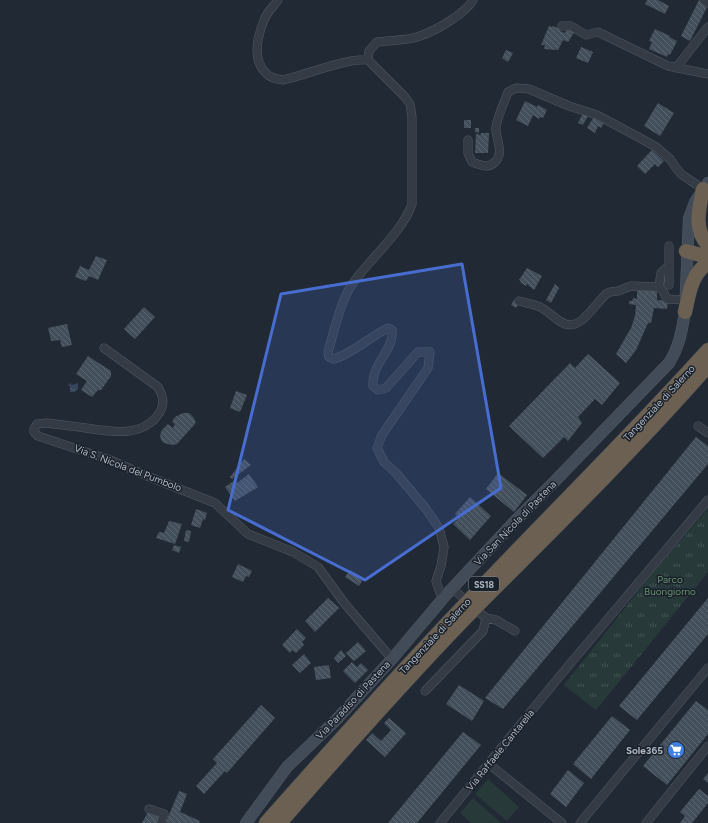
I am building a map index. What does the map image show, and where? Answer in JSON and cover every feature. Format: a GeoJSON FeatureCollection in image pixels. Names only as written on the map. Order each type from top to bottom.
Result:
{"type":"FeatureCollection","features":[{"type":"Feature","properties":{"kind":"highway"},"geometry":{"type":"LineString","coordinates":[[706,186],[698,224],[700,233],[708,245]]}},
{"type":"Feature","properties":{"kind":"highway"},"geometry":{"type":"LineString","coordinates":[[687,248],[708,250]]}},
{"type":"Feature","properties":{"kind":"highway"},"geometry":{"type":"LineString","coordinates":[[687,248],[708,257]]}},
{"type":"Feature","properties":{"kind":"highway"},"geometry":{"type":"LineString","coordinates":[[685,306],[695,276],[700,269],[708,264]]}},
{"type":"Feature","properties":{"kind":"highway","name":"Tangenziale di Salerno"},"geometry":{"type":"LineString","coordinates":[[266,823],[389,684],[628,437],[708,350]]}},
{"type":"Feature","properties":{"kind":"highway","name":"Tangenziale di Salerno"},"geometry":{"type":"LineString","coordinates":[[280,823],[372,719],[435,651],[616,465],[708,366]]}},
{"type":"Feature","properties":{"kind":"street"},"geometry":{"type":"LineString","coordinates":[[278,0],[266,16],[257,42],[257,54],[265,73],[274,78],[283,80],[362,59],[368,60],[405,97],[410,104],[412,117],[412,204],[408,214],[399,228],[352,284],[345,296],[328,352],[329,357],[334,360],[345,356],[380,331],[388,328],[392,330],[393,337],[372,379],[372,386],[378,390],[386,388],[418,352],[430,352],[428,368],[382,435],[377,448],[384,462],[396,473],[426,509],[439,528],[444,547],[441,566],[436,581],[440,593],[449,592],[463,598]]}},
{"type":"Feature","properties":{"kind":"street"},"geometry":{"type":"LineString","coordinates":[[368,60],[369,51],[377,42],[419,37],[437,28],[457,15],[471,4],[473,0]]}},
{"type":"Feature","properties":{"kind":"street"},"geometry":{"type":"LineString","coordinates":[[704,0],[708,3]]}},
{"type":"Feature","properties":{"kind":"street"},"geometry":{"type":"LineString","coordinates":[[562,26],[571,26],[586,35],[598,32],[668,66],[708,74]]}},
{"type":"Feature","properties":{"kind":"street"},"geometry":{"type":"LineString","coordinates":[[676,68],[708,27]]}},
{"type":"Feature","properties":{"kind":"street"},"geometry":{"type":"LineString","coordinates":[[468,140],[468,153],[472,162],[482,166],[493,164],[500,154],[496,128],[508,92],[516,88],[529,89],[569,106],[597,114],[640,138],[670,159],[681,174],[706,186]]}},
{"type":"Feature","properties":{"kind":"street","name":"Via San Nicola di Pastena"},"geometry":{"type":"LineString","coordinates":[[449,592],[515,521],[669,363],[676,351],[680,339],[685,306],[689,218],[695,202],[706,186]]}},
{"type":"Feature","properties":{"kind":"street"},"geometry":{"type":"LineString","coordinates":[[668,285],[669,246]]}},
{"type":"Feature","properties":{"kind":"street"},"geometry":{"type":"LineString","coordinates":[[659,287],[661,273],[669,266]]}},
{"type":"Feature","properties":{"kind":"street"},"geometry":{"type":"LineString","coordinates":[[519,301],[540,307],[564,324],[570,325],[577,323],[584,318],[596,303],[610,292],[618,291],[631,286],[659,287],[663,289],[664,295],[668,299],[685,306]]}},
{"type":"Feature","properties":{"kind":"street","name":"Via S. Nicola del Pumbolo"},"geometry":{"type":"LineString","coordinates":[[104,348],[158,387],[162,394],[163,406],[157,417],[149,424],[137,430],[127,432],[113,432],[46,423],[37,424],[34,432],[38,436],[110,460],[215,502],[248,534],[294,552],[318,567],[345,604],[392,659]]}},
{"type":"Feature","properties":{"kind":"street"},"geometry":{"type":"LineString","coordinates":[[698,426],[708,433]]}},
{"type":"Feature","properties":{"kind":"street","name":"Via Raffaele Cantarella"},"geometry":{"type":"LineString","coordinates":[[440,823],[559,677],[708,500]]}},
{"type":"Feature","properties":{"kind":"street","name":"Via Paradiso di Pastena"},"geometry":{"type":"LineString","coordinates":[[246,823],[287,767],[336,720],[392,659],[449,592]]}},
{"type":"Feature","properties":{"kind":"street"},"geometry":{"type":"LineString","coordinates":[[425,691],[483,632],[483,615],[496,620],[514,632]]}},
{"type":"Feature","properties":{"kind":"street"},"geometry":{"type":"LineString","coordinates":[[580,823],[708,668]]}},
{"type":"Feature","properties":{"kind":"street"},"geometry":{"type":"LineString","coordinates":[[646,823],[708,746]]}},
{"type":"Feature","properties":{"kind":"street"},"geometry":{"type":"LineString","coordinates":[[489,764],[562,823]]}},
{"type":"Feature","properties":{"kind":"street"},"geometry":{"type":"LineString","coordinates":[[149,809],[164,814],[161,823]]}},
{"type":"Feature","properties":{"kind":"highlighted area"},"geometry":{"type":"Polygon","coordinates":[[[462,264],[501,488],[365,580],[228,510],[281,294],[462,264]]]}},
{"type":"Feature","properties":{"kind":"green space","name":"Parco Buongiorno"},"geometry":{"type":"Polygon","coordinates":[[[708,509],[708,572],[596,710],[564,685],[656,569],[708,509]]]}},
{"type":"Feature","properties":{"kind":"green space"},"geometry":{"type":"Polygon","coordinates":[[[488,779],[519,807],[507,821],[475,794],[488,779]]]}},
{"type":"Feature","properties":{"kind":"green space"},"geometry":{"type":"Polygon","coordinates":[[[473,798],[501,823],[472,823],[460,813],[473,798]]]}},
{"type":"Feature","properties":{"kind":"water"},"geometry":{"type":"Polygon","coordinates":[[[70,383],[72,385],[78,383],[78,389],[75,392],[70,392],[70,387],[68,385],[70,383]]]}},
{"type":"Feature","properties":{"kind":"building"},"geometry":{"type":"Polygon","coordinates":[[[647,0],[658,0],[669,6],[665,14],[645,4],[647,0]]]}},
{"type":"Feature","properties":{"kind":"building"},"geometry":{"type":"Polygon","coordinates":[[[699,0],[708,5],[690,41],[681,36],[699,0]]]}},
{"type":"Feature","properties":{"kind":"building"},"geometry":{"type":"Polygon","coordinates":[[[549,26],[561,29],[560,31],[565,33],[568,28],[575,31],[568,42],[563,40],[558,50],[544,49],[545,45],[541,45],[549,26]]]}},
{"type":"Feature","properties":{"kind":"building"},"geometry":{"type":"Polygon","coordinates":[[[655,29],[677,41],[670,55],[668,54],[667,57],[649,49],[652,42],[649,41],[655,29]]]}},
{"type":"Feature","properties":{"kind":"building"},"geometry":{"type":"Polygon","coordinates":[[[581,47],[593,52],[588,63],[576,58],[581,47]]]}},
{"type":"Feature","properties":{"kind":"building"},"geometry":{"type":"Polygon","coordinates":[[[506,50],[513,53],[508,62],[502,58],[506,50]]]}},
{"type":"Feature","properties":{"kind":"building"},"geometry":{"type":"Polygon","coordinates":[[[525,101],[537,107],[538,105],[547,110],[543,118],[540,117],[539,119],[533,115],[528,126],[516,120],[525,101]]]}},
{"type":"Feature","properties":{"kind":"building"},"geometry":{"type":"Polygon","coordinates":[[[658,103],[674,113],[660,136],[644,126],[658,103]]]}},
{"type":"Feature","properties":{"kind":"building"},"geometry":{"type":"Polygon","coordinates":[[[583,113],[588,116],[583,125],[578,123],[583,113]]]}},
{"type":"Feature","properties":{"kind":"building"},"geometry":{"type":"Polygon","coordinates":[[[595,115],[605,121],[601,128],[598,126],[595,133],[587,128],[595,115]]]}},
{"type":"Feature","properties":{"kind":"building"},"geometry":{"type":"Polygon","coordinates":[[[464,120],[471,120],[471,128],[464,128],[464,120]]]}},
{"type":"Feature","properties":{"kind":"building"},"geometry":{"type":"Polygon","coordinates":[[[475,128],[479,128],[479,133],[475,132],[475,128]]]}},
{"type":"Feature","properties":{"kind":"building"},"geometry":{"type":"Polygon","coordinates":[[[481,133],[489,133],[488,153],[475,153],[476,134],[481,135],[481,133]]]}},
{"type":"Feature","properties":{"kind":"building"},"geometry":{"type":"Polygon","coordinates":[[[652,150],[664,161],[658,167],[655,164],[645,174],[637,166],[652,150]]]}},
{"type":"Feature","properties":{"kind":"building"},"geometry":{"type":"Polygon","coordinates":[[[96,256],[107,260],[98,280],[89,276],[86,281],[75,277],[80,266],[89,270],[96,256]]]}},
{"type":"Feature","properties":{"kind":"building"},"geometry":{"type":"Polygon","coordinates":[[[527,268],[542,276],[534,290],[519,280],[527,268]]]}},
{"type":"Feature","properties":{"kind":"building"},"geometry":{"type":"Polygon","coordinates":[[[555,284],[559,288],[551,303],[546,300],[555,284]]]}},
{"type":"Feature","properties":{"kind":"building"},"geometry":{"type":"Polygon","coordinates":[[[637,289],[657,290],[657,300],[668,301],[667,309],[654,308],[651,323],[648,323],[636,350],[626,363],[616,354],[631,328],[635,316],[636,305],[629,304],[629,301],[632,301],[633,298],[637,299],[637,289]]]}},
{"type":"Feature","properties":{"kind":"building"},"geometry":{"type":"Polygon","coordinates":[[[514,300],[519,303],[516,308],[511,305],[514,300]]]}},
{"type":"Feature","properties":{"kind":"building"},"geometry":{"type":"Polygon","coordinates":[[[144,307],[155,317],[135,339],[124,329],[144,307]]]}},
{"type":"Feature","properties":{"kind":"building"},"geometry":{"type":"Polygon","coordinates":[[[67,324],[72,345],[62,347],[60,340],[51,340],[48,328],[67,324]]]}},
{"type":"Feature","properties":{"kind":"building"},"geometry":{"type":"Polygon","coordinates":[[[588,354],[620,383],[602,405],[595,399],[578,417],[582,423],[568,441],[564,437],[543,458],[509,426],[570,363],[575,368],[588,354]]]}},
{"type":"Feature","properties":{"kind":"building"},"geometry":{"type":"Polygon","coordinates":[[[88,356],[111,371],[111,376],[101,390],[98,390],[92,397],[81,390],[87,381],[76,374],[88,356]]]}},
{"type":"Feature","properties":{"kind":"building"},"geometry":{"type":"Polygon","coordinates":[[[236,391],[247,395],[240,412],[230,408],[236,391]]]}},
{"type":"Feature","properties":{"kind":"building"},"geometry":{"type":"Polygon","coordinates":[[[183,413],[189,413],[196,422],[177,444],[172,445],[164,443],[161,440],[160,435],[162,430],[168,424],[173,428],[175,424],[172,422],[175,417],[183,413]]]}},
{"type":"Feature","properties":{"kind":"building"},"geometry":{"type":"Polygon","coordinates":[[[696,437],[708,446],[708,464],[503,709],[485,698],[696,437]]]}},
{"type":"Feature","properties":{"kind":"building"},"geometry":{"type":"Polygon","coordinates":[[[244,459],[251,465],[232,479],[230,477],[244,459]]]}},
{"type":"Feature","properties":{"kind":"building"},"geometry":{"type":"Polygon","coordinates":[[[498,473],[527,495],[514,512],[486,489],[498,473]]]}},
{"type":"Feature","properties":{"kind":"building"},"geometry":{"type":"Polygon","coordinates":[[[249,474],[258,487],[235,501],[225,487],[235,480],[237,483],[249,474]]]}},
{"type":"Feature","properties":{"kind":"building"},"geometry":{"type":"Polygon","coordinates":[[[470,497],[491,516],[470,540],[453,524],[459,518],[455,514],[470,497]]]}},
{"type":"Feature","properties":{"kind":"building"},"geometry":{"type":"Polygon","coordinates":[[[196,509],[207,513],[200,528],[191,525],[196,509]]]}},
{"type":"Feature","properties":{"kind":"building"},"geometry":{"type":"Polygon","coordinates":[[[169,521],[182,524],[175,544],[156,538],[159,532],[164,533],[169,521]]]}},
{"type":"Feature","properties":{"kind":"building"},"geometry":{"type":"Polygon","coordinates":[[[186,530],[191,531],[189,542],[184,541],[186,530]]]}},
{"type":"Feature","properties":{"kind":"building"},"geometry":{"type":"Polygon","coordinates":[[[174,545],[181,547],[179,553],[172,550],[174,545]]]}},
{"type":"Feature","properties":{"kind":"building"},"geometry":{"type":"Polygon","coordinates":[[[238,564],[252,571],[249,577],[246,576],[243,582],[232,577],[238,564]]]}},
{"type":"Feature","properties":{"kind":"building"},"geometry":{"type":"Polygon","coordinates":[[[350,570],[364,578],[359,586],[345,577],[350,570]]]}},
{"type":"Feature","properties":{"kind":"building"},"geometry":{"type":"Polygon","coordinates":[[[328,598],[339,608],[315,632],[305,621],[328,598]]]}},
{"type":"Feature","properties":{"kind":"building"},"geometry":{"type":"Polygon","coordinates":[[[708,598],[708,634],[637,720],[619,706],[708,598]]]}},
{"type":"Feature","properties":{"kind":"building"},"geometry":{"type":"Polygon","coordinates":[[[297,629],[306,638],[302,642],[304,645],[296,653],[292,650],[290,653],[282,645],[297,629]]]}},
{"type":"Feature","properties":{"kind":"building"},"geometry":{"type":"Polygon","coordinates":[[[358,642],[366,651],[354,661],[346,653],[358,642]]]}},
{"type":"Feature","properties":{"kind":"building"},"geometry":{"type":"Polygon","coordinates":[[[341,650],[346,656],[338,663],[334,658],[341,650]]]}},
{"type":"Feature","properties":{"kind":"building"},"geometry":{"type":"Polygon","coordinates":[[[304,654],[311,663],[300,673],[292,665],[304,654]]]}},
{"type":"Feature","properties":{"kind":"building"},"geometry":{"type":"Polygon","coordinates":[[[352,662],[357,667],[361,663],[368,670],[355,683],[343,671],[352,662]]]}},
{"type":"Feature","properties":{"kind":"building"},"geometry":{"type":"Polygon","coordinates":[[[329,665],[331,678],[316,680],[314,667],[329,665]]]}},
{"type":"Feature","properties":{"kind":"building"},"geometry":{"type":"Polygon","coordinates":[[[459,685],[484,701],[472,721],[446,704],[459,685]]]}},
{"type":"Feature","properties":{"kind":"building","name":"Sole365"},"geometry":{"type":"Polygon","coordinates":[[[696,701],[708,710],[708,734],[667,785],[643,766],[696,701]]]}},
{"type":"Feature","properties":{"kind":"building"},"geometry":{"type":"Polygon","coordinates":[[[261,705],[275,718],[227,773],[225,771],[204,794],[196,786],[217,763],[213,759],[261,705]]]}},
{"type":"Feature","properties":{"kind":"building"},"geometry":{"type":"Polygon","coordinates":[[[612,716],[630,730],[591,779],[573,764],[612,716]]]}},
{"type":"Feature","properties":{"kind":"building"},"geometry":{"type":"Polygon","coordinates":[[[389,718],[406,733],[385,757],[366,740],[372,733],[381,741],[391,730],[384,723],[389,718]]]}},
{"type":"Feature","properties":{"kind":"building"},"geometry":{"type":"Polygon","coordinates":[[[463,732],[481,745],[417,823],[388,823],[463,732]]]}},
{"type":"Feature","properties":{"kind":"building"},"geometry":{"type":"Polygon","coordinates":[[[568,770],[584,783],[566,807],[550,794],[568,770]]]}},
{"type":"Feature","properties":{"kind":"building"},"geometry":{"type":"Polygon","coordinates":[[[708,773],[708,783],[703,779],[708,773]]]}},
{"type":"Feature","properties":{"kind":"building"},"geometry":{"type":"Polygon","coordinates":[[[699,789],[708,796],[708,803],[692,823],[680,823],[685,816],[680,812],[699,789]]]}},
{"type":"Feature","properties":{"kind":"building"},"geometry":{"type":"Polygon","coordinates":[[[179,791],[187,794],[180,812],[200,821],[199,823],[166,822],[179,791]]]}},
{"type":"Feature","properties":{"kind":"building"},"geometry":{"type":"Polygon","coordinates":[[[148,812],[160,818],[157,823],[142,823],[148,812]]]}},
{"type":"Feature","properties":{"kind":"place","name":"Sole365"},"geometry":{"type":"Point","coordinates":[676,750]}}]}
